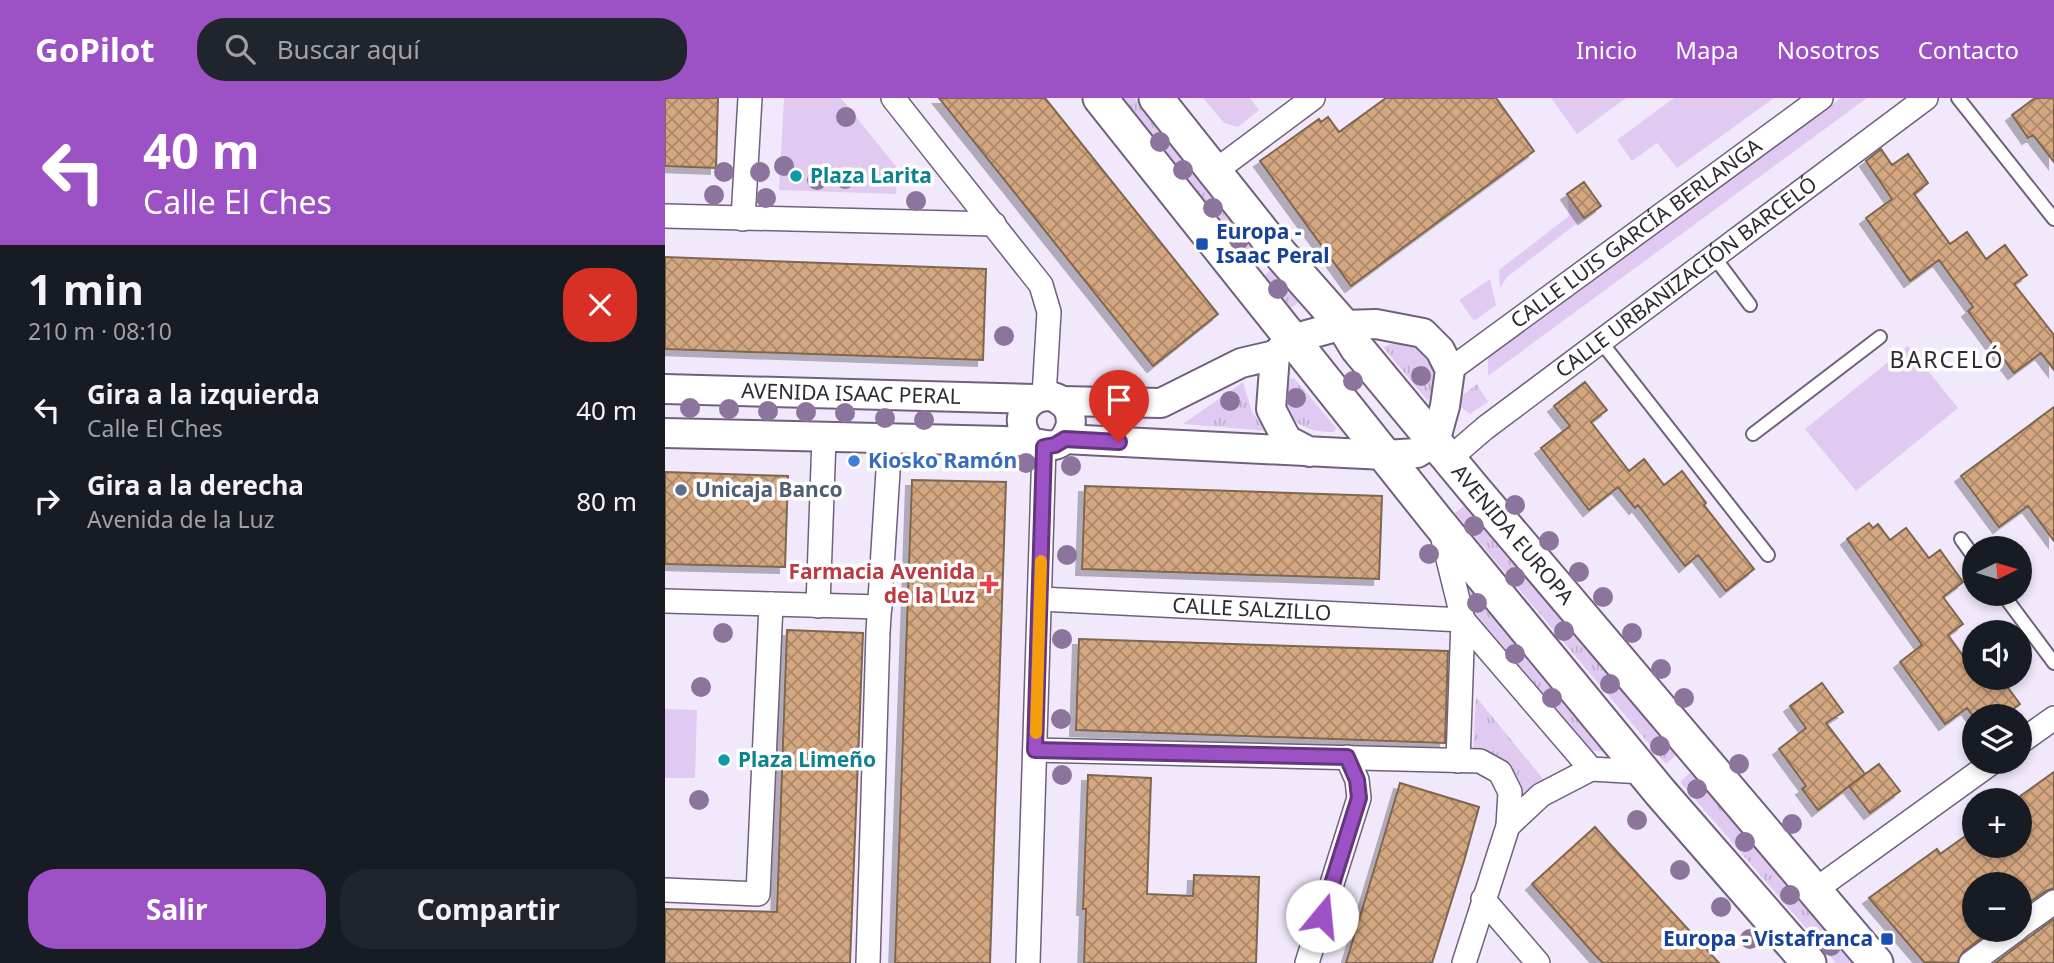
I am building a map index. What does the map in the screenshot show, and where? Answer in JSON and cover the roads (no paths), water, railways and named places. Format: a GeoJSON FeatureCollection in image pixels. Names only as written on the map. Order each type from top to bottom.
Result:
{"type":"FeatureCollection","features":[{"type":"Feature","properties":{"kind":"main road"},"geometry":{"type":"LineString","coordinates":[[1100,98],[1284,347],[1384,455],[1643,772],[1809,963]]}},
{"type":"Feature","properties":{"kind":"main road","name":"AVENIDA EUROPA"},"geometry":{"type":"LineString","coordinates":[[1156,98],[1442,451],[1876,963]]}},
{"type":"Feature","properties":{"kind":"street"},"geometry":{"type":"LineString","coordinates":[[744,219],[750,98]]}},
{"type":"Feature","properties":{"kind":"street"},"geometry":{"type":"LineString","coordinates":[[893,98],[1041,285],[1049,312],[1046,399]]}},
{"type":"Feature","properties":{"kind":"street"},"geometry":{"type":"LineString","coordinates":[[1214,172],[1313,98]]}},
{"type":"Feature","properties":{"kind":"street","name":"CALLE LUIS GARCÍA BERLANGA"},"geometry":{"type":"LineString","coordinates":[[1450,370],[1821,98]]}},
{"type":"Feature","properties":{"kind":"street","name":"CALLE URBANIZACIÓN BARCELÓ"},"geometry":{"type":"LineString","coordinates":[[1442,451],[1485,428],[1602,343],[1926,98]]}},
{"type":"Feature","properties":{"kind":"street"},"geometry":{"type":"LineString","coordinates":[[665,216],[993,224]]}},
{"type":"Feature","properties":{"kind":"street","name":"AVENIDA ISAAC PERAL"},"geometry":{"type":"LineString","coordinates":[[665,389],[1161,403],[1241,363],[1317,331],[1342,325],[1376,324],[1423,333],[1440,350],[1450,370]]}},
{"type":"Feature","properties":{"kind":"street"},"geometry":{"type":"LineString","coordinates":[[1284,347],[1271,409],[1287,440],[1310,452]]}},
{"type":"Feature","properties":{"kind":"street"},"geometry":{"type":"LineString","coordinates":[[1442,451],[1450,370]]}},
{"type":"Feature","properties":{"kind":"street"},"geometry":{"type":"LineString","coordinates":[[1046,399],[1068,409],[1071,419],[1070,429],[1046,442],[1024,434],[1021,425],[1026,405],[1046,399]]}},
{"type":"Feature","properties":{"kind":"street","name":"AVENIDA ISAAC PERAL"},"geometry":{"type":"LineString","coordinates":[[665,433],[1046,442],[1384,455],[1442,451]]}},
{"type":"Feature","properties":{"kind":"street"},"geometry":{"type":"LineString","coordinates":[[818,606],[824,438]]}},
{"type":"Feature","properties":{"kind":"street"},"geometry":{"type":"LineString","coordinates":[[868,963],[880,607],[890,439]]}},
{"type":"Feature","properties":{"kind":"street"},"geometry":{"type":"LineString","coordinates":[[1028,963],[1046,442]]}},
{"type":"Feature","properties":{"kind":"street"},"geometry":{"type":"LineString","coordinates":[[1440,524],[1463,620],[1458,761]]}},
{"type":"Feature","properties":{"kind":"street","name":"CALLE SALZILLO"},"geometry":{"type":"LineString","coordinates":[[1040,598],[1463,620]]}},
{"type":"Feature","properties":{"kind":"street"},"geometry":{"type":"LineString","coordinates":[[665,601],[880,607]]}},
{"type":"Feature","properties":{"kind":"street"},"geometry":{"type":"LineString","coordinates":[[665,890],[758,894],[771,604]]}},
{"type":"Feature","properties":{"kind":"street"},"geometry":{"type":"LineString","coordinates":[[1463,620],[1591,769]]}},
{"type":"Feature","properties":{"kind":"street"},"geometry":{"type":"LineString","coordinates":[[2032,734],[2054,718]]}},
{"type":"Feature","properties":{"kind":"street"},"geometry":{"type":"LineString","coordinates":[[1035,750],[1480,761],[1500,772],[1510,792],[1508,826],[1464,963]]}},
{"type":"Feature","properties":{"kind":"street"},"geometry":{"type":"LineString","coordinates":[[1307,963],[1359,798],[1357,780],[1347,757]]}},
{"type":"Feature","properties":{"kind":"street"},"geometry":{"type":"LineString","coordinates":[[1508,826],[1541,795],[1591,769],[1643,772]]}},
{"type":"Feature","properties":{"kind":"street"},"geometry":{"type":"LineString","coordinates":[[1815,890],[1976,774]]}},
{"type":"Feature","properties":{"kind":"street"},"geometry":{"type":"LineString","coordinates":[[1483,899],[1538,963]]}},
{"type":"Feature","properties":{"kind":"street"},"geometry":{"type":"LineString","coordinates":[[2032,918],[2054,902]]}},
{"type":"Feature","properties":{"kind":"street"},"geometry":{"type":"LineString","coordinates":[[1971,963],[1999,942]]}},
{"type":"Feature","properties":{"kind":"lane"},"geometry":{"type":"LineString","coordinates":[[1958,98],[2054,219]]}},
{"type":"Feature","properties":{"kind":"lane"},"geometry":{"type":"LineString","coordinates":[[1715,257],[1751,305]]}},
{"type":"Feature","properties":{"kind":"lane"},"geometry":{"type":"LineString","coordinates":[[1753,434],[1880,337]]}},
{"type":"Feature","properties":{"kind":"lane"},"geometry":{"type":"LineString","coordinates":[[1602,343],[1768,555]]}},
{"type":"Feature","properties":{"kind":"lane"},"geometry":{"type":"LineString","coordinates":[[2011,606],[2054,663]]}},
{"type":"Feature","properties":{"kind":"place","name":"Plaza Larita"},"geometry":{"type":"Point","coordinates":[796,176]}},
{"type":"Feature","properties":{"kind":"place","name":"Europa - Isaac Peral"},"geometry":{"type":"Point","coordinates":[1202,244]}},
{"type":"Feature","properties":{"kind":"place","name":"Kiosko Ramón"},"geometry":{"type":"Point","coordinates":[854,461]}},
{"type":"Feature","properties":{"kind":"place","name":"Unicaja Banco"},"geometry":{"type":"Point","coordinates":[681,490]}},
{"type":"Feature","properties":{"kind":"place","name":"Farmacia Avenida de la Luz"},"geometry":{"type":"Point","coordinates":[989,584]}},
{"type":"Feature","properties":{"kind":"place","name":"Plaza Limeño"},"geometry":{"type":"Point","coordinates":[724,760]}},
{"type":"Feature","properties":{"kind":"place","name":"Europa - Vistafranca"},"geometry":{"type":"Point","coordinates":[1887,939]}},
{"type":"Feature","properties":{"kind":"district","name":"BARCELÓ"},"geometry":{"type":"Point","coordinates":[1947,360]}}]}
